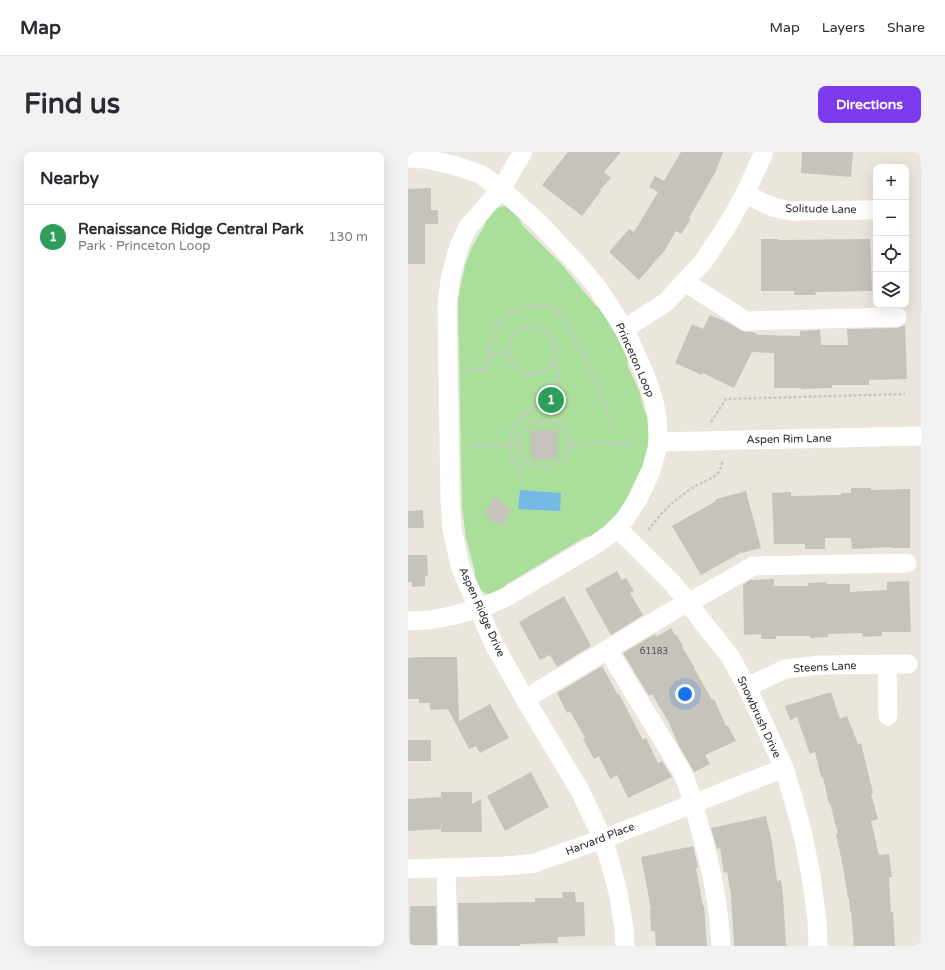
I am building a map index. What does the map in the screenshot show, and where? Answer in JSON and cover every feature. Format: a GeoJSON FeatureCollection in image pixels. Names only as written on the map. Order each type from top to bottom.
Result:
{"type":"FeatureCollection","features":[{"type":"Feature","properties":{"kind":"street","name":"Aspen Ridge Drive"},"geometry":{"type":"LineString","coordinates":[[523,152],[500,189],[468,227],[459,246],[450,279],[447,307],[450,500],[452,529],[460,566],[495,646],[579,789],[603,839],[618,892],[625,946]]}},
{"type":"Feature","properties":{"kind":"street"},"geometry":{"type":"LineString","coordinates":[[624,329],[666,302],[703,262],[725,229],[745,194],[764,152]]}},
{"type":"Feature","properties":{"kind":"street","name":"Princeton Loop"},"geometry":{"type":"LineString","coordinates":[[408,158],[425,159],[453,165],[480,174],[538,222],[582,268],[597,287],[624,329],[645,376],[654,401],[658,423],[658,442],[651,471],[646,484],[632,509],[617,528],[610,534],[596,544],[506,597],[478,609],[464,613],[437,619],[408,621]]}},
{"type":"Feature","properties":{"kind":"street","name":"Solitude Lane"},"geometry":{"type":"LineString","coordinates":[[745,194],[776,208],[791,211],[873,210]]}},
{"type":"Feature","properties":{"kind":"street"},"geometry":{"type":"LineString","coordinates":[[685,282],[746,321],[897,317]]}},
{"type":"Feature","properties":{"kind":"street","name":"Aspen Rim Lane"},"geometry":{"type":"LineString","coordinates":[[658,442],[921,436]]}},
{"type":"Feature","properties":{"kind":"street","name":"Snowbrush Drive"},"geometry":{"type":"LineString","coordinates":[[617,528],[673,584],[688,602],[729,655],[747,687],[784,768],[793,798],[803,835],[811,876],[817,921],[818,946]]}},
{"type":"Feature","properties":{"kind":"street"},"geometry":{"type":"LineString","coordinates":[[525,699],[666,614],[753,566],[907,563]]}},
{"type":"Feature","properties":{"kind":"street"},"geometry":{"type":"LineString","coordinates":[[608,650],[689,786],[708,858],[715,892],[721,946]]}},
{"type":"Feature","properties":{"kind":"street"},"geometry":{"type":"LineString","coordinates":[[887,664],[888,716]]}},
{"type":"Feature","properties":{"kind":"street","name":"Steens Lane"},"geometry":{"type":"LineString","coordinates":[[747,687],[785,669],[820,665],[908,664]]}},
{"type":"Feature","properties":{"kind":"street","name":"Harvard Place"},"geometry":{"type":"LineString","coordinates":[[408,869],[529,864],[603,839],[784,768]]}},
{"type":"Feature","properties":{"kind":"street"},"geometry":{"type":"LineString","coordinates":[[446,868],[448,946]]}},
{"type":"Feature","properties":{"kind":"path"},"geometry":{"type":"LineString","coordinates":[[468,369],[486,368],[488,366],[490,344],[494,331],[499,323],[508,315],[519,309],[530,306],[545,306],[554,309],[563,319],[590,366],[612,425]]}},
{"type":"Feature","properties":{"kind":"path"},"geometry":{"type":"LineString","coordinates":[[532,326],[544,329],[547,332],[554,341],[556,354],[550,367],[544,371],[534,374],[527,374],[521,372],[512,365],[509,360],[508,352],[508,344],[514,334],[517,331],[532,326]]}},
{"type":"Feature","properties":{"kind":"path"},"geometry":{"type":"LineString","coordinates":[[489,354],[508,352]]}},
{"type":"Feature","properties":{"kind":"path"},"geometry":{"type":"LineString","coordinates":[[524,476],[510,454],[509,445],[511,432],[516,423],[540,405],[555,386],[558,379],[558,374],[554,361]]}},
{"type":"Feature","properties":{"kind":"path"},"geometry":{"type":"LineString","coordinates":[[711,422],[726,399],[905,394]]}},
{"type":"Feature","properties":{"kind":"path"},"geometry":{"type":"LineString","coordinates":[[543,420],[553,422],[560,427],[566,434],[568,444],[567,452],[561,461],[552,466],[543,468],[535,466],[527,461],[522,453],[520,445],[522,435],[528,426],[536,421],[543,420]]}},
{"type":"Feature","properties":{"kind":"path"},"geometry":{"type":"LineString","coordinates":[[568,444],[637,442]]}},
{"type":"Feature","properties":{"kind":"path"},"geometry":{"type":"LineString","coordinates":[[470,446],[520,445]]}},
{"type":"Feature","properties":{"kind":"path"},"geometry":{"type":"LineString","coordinates":[[648,530],[675,501],[692,488],[718,474],[722,461]]}},
{"type":"Feature","properties":{"kind":"green space"},"geometry":{"type":"Polygon","coordinates":[[[506,206],[519,218],[522,225],[562,265],[596,306],[603,310],[627,357],[628,367],[639,390],[644,410],[649,418],[650,437],[646,463],[641,468],[627,497],[626,506],[595,536],[585,537],[507,584],[502,590],[491,594],[480,590],[475,580],[475,572],[466,538],[462,507],[458,300],[465,265],[473,245],[485,225],[487,216],[492,210],[506,206]]]}},
{"type":"Feature","properties":{"kind":"water"},"geometry":{"type":"Polygon","coordinates":[[[520,490],[561,493],[560,511],[518,509],[520,490]]]}},
{"type":"Feature","properties":{"kind":"building"},"geometry":{"type":"Polygon","coordinates":[[[568,152],[621,152],[604,172],[611,178],[600,190],[601,191],[582,216],[542,185],[568,152]]]}},
{"type":"Feature","properties":{"kind":"building"},"geometry":{"type":"Polygon","coordinates":[[[681,152],[723,152],[716,171],[689,218],[691,219],[681,234],[676,231],[665,250],[639,280],[609,252],[629,229],[634,232],[658,192],[649,187],[655,176],[664,181],[681,152]]]}},
{"type":"Feature","properties":{"kind":"building"},"geometry":{"type":"Polygon","coordinates":[[[802,152],[853,152],[851,177],[801,173],[802,152]]]}},
{"type":"Feature","properties":{"kind":"building"},"geometry":{"type":"Polygon","coordinates":[[[431,188],[431,210],[438,210],[438,224],[425,224],[425,264],[408,264],[408,189],[431,188]]]}},
{"type":"Feature","properties":{"kind":"building"},"geometry":{"type":"Polygon","coordinates":[[[761,239],[870,239],[872,291],[815,292],[816,295],[794,295],[794,291],[761,291],[761,239]]]}},
{"type":"Feature","properties":{"kind":"building"},"geometry":{"type":"Polygon","coordinates":[[[710,315],[729,323],[740,330],[759,335],[800,336],[800,331],[820,330],[821,345],[848,345],[847,329],[897,328],[905,325],[907,379],[869,380],[869,385],[832,385],[832,388],[774,388],[774,353],[752,352],[734,388],[703,373],[702,375],[675,363],[692,324],[703,329],[710,315]]]}},
{"type":"Feature","properties":{"kind":"building"},"geometry":{"type":"Polygon","coordinates":[[[532,430],[557,431],[558,457],[556,457],[556,459],[532,460],[530,432],[532,432],[532,430]]]}},
{"type":"Feature","properties":{"kind":"building"},"geometry":{"type":"Polygon","coordinates":[[[851,488],[871,488],[871,490],[910,489],[910,548],[891,547],[852,549],[851,538],[825,538],[825,549],[805,549],[805,544],[774,544],[772,493],[791,492],[791,496],[841,495],[841,493],[851,493],[851,488]]]}},
{"type":"Feature","properties":{"kind":"building"},"geometry":{"type":"Polygon","coordinates":[[[746,491],[761,548],[742,552],[701,575],[672,526],[716,501],[716,499],[746,491]]]}},
{"type":"Feature","properties":{"kind":"building"},"geometry":{"type":"Polygon","coordinates":[[[495,498],[512,510],[500,526],[484,514],[495,498]]]}},
{"type":"Feature","properties":{"kind":"building"},"geometry":{"type":"Polygon","coordinates":[[[423,510],[424,528],[408,528],[408,511],[423,510]]]}},
{"type":"Feature","properties":{"kind":"building"},"geometry":{"type":"Polygon","coordinates":[[[408,555],[427,555],[428,576],[425,576],[425,586],[412,587],[412,582],[408,582],[408,555]]]}},
{"type":"Feature","properties":{"kind":"building"},"geometry":{"type":"Polygon","coordinates":[[[617,571],[622,580],[626,578],[634,591],[630,593],[643,615],[611,635],[585,589],[617,571]]]}},
{"type":"Feature","properties":{"kind":"building"},"geometry":{"type":"Polygon","coordinates":[[[774,579],[774,586],[808,586],[808,583],[826,582],[826,584],[850,584],[850,592],[887,590],[887,582],[909,581],[911,632],[882,632],[882,636],[863,637],[862,633],[828,634],[828,637],[810,638],[810,636],[776,636],[776,639],[761,639],[761,634],[744,635],[743,585],[750,580],[774,579]]]}},
{"type":"Feature","properties":{"kind":"building"},"geometry":{"type":"Polygon","coordinates":[[[564,596],[591,646],[557,667],[550,655],[540,660],[519,622],[564,596]]]}},
{"type":"Feature","properties":{"kind":"building"},"geometry":{"type":"Polygon","coordinates":[[[671,628],[683,646],[682,647],[712,700],[714,699],[726,726],[728,726],[736,741],[705,755],[710,764],[694,772],[679,746],[669,723],[652,694],[649,696],[623,653],[655,634],[656,637],[671,628]]]}},
{"type":"Feature","properties":{"kind":"building"},"geometry":{"type":"Polygon","coordinates":[[[457,657],[459,721],[490,704],[509,738],[480,753],[476,746],[469,749],[448,709],[430,710],[430,703],[419,703],[419,699],[408,699],[408,658],[457,657]]]}},
{"type":"Feature","properties":{"kind":"building"},"geometry":{"type":"Polygon","coordinates":[[[602,666],[618,695],[619,694],[643,740],[646,738],[658,763],[662,761],[672,777],[628,798],[617,775],[610,779],[599,756],[594,759],[583,739],[585,738],[570,711],[567,713],[557,693],[602,666]]]}},
{"type":"Feature","properties":{"kind":"building"},"geometry":{"type":"Polygon","coordinates":[[[831,692],[840,719],[847,716],[858,744],[861,743],[873,793],[871,794],[878,819],[871,821],[879,855],[889,854],[892,877],[889,877],[891,912],[893,912],[895,946],[854,946],[849,898],[836,834],[838,834],[823,777],[821,777],[815,752],[810,754],[797,717],[790,720],[785,706],[831,692]]]}},
{"type":"Feature","properties":{"kind":"building"},"geometry":{"type":"Polygon","coordinates":[[[408,740],[431,740],[431,761],[408,761],[408,740]]]}},
{"type":"Feature","properties":{"kind":"building"},"geometry":{"type":"Polygon","coordinates":[[[531,772],[549,807],[505,831],[487,796],[531,772]]]}},
{"type":"Feature","properties":{"kind":"building"},"geometry":{"type":"Polygon","coordinates":[[[441,792],[472,792],[472,804],[481,799],[482,832],[441,832],[441,829],[408,831],[408,799],[441,797],[441,792]]]}},
{"type":"Feature","properties":{"kind":"building"},"geometry":{"type":"Polygon","coordinates":[[[766,816],[772,842],[777,881],[781,880],[786,946],[734,946],[731,895],[727,872],[724,873],[720,848],[717,849],[711,828],[766,816]]]}},
{"type":"Feature","properties":{"kind":"building"},"geometry":{"type":"Polygon","coordinates":[[[693,846],[704,906],[707,946],[656,946],[655,931],[651,931],[651,909],[641,857],[693,846]]]}},
{"type":"Feature","properties":{"kind":"building"},"geometry":{"type":"Polygon","coordinates":[[[562,892],[575,892],[576,902],[584,902],[585,936],[558,937],[558,943],[520,944],[520,946],[459,946],[458,903],[535,902],[535,898],[563,898],[562,892]]]}},
{"type":"Feature","properties":{"kind":"building"},"geometry":{"type":"Polygon","coordinates":[[[410,906],[436,906],[437,945],[410,945],[410,906]]]}},
{"type":"Feature","properties":{"kind":"place","name":"Renaissance Ridge Central Park"},"geometry":{"type":"Point","coordinates":[551,400]}}]}
